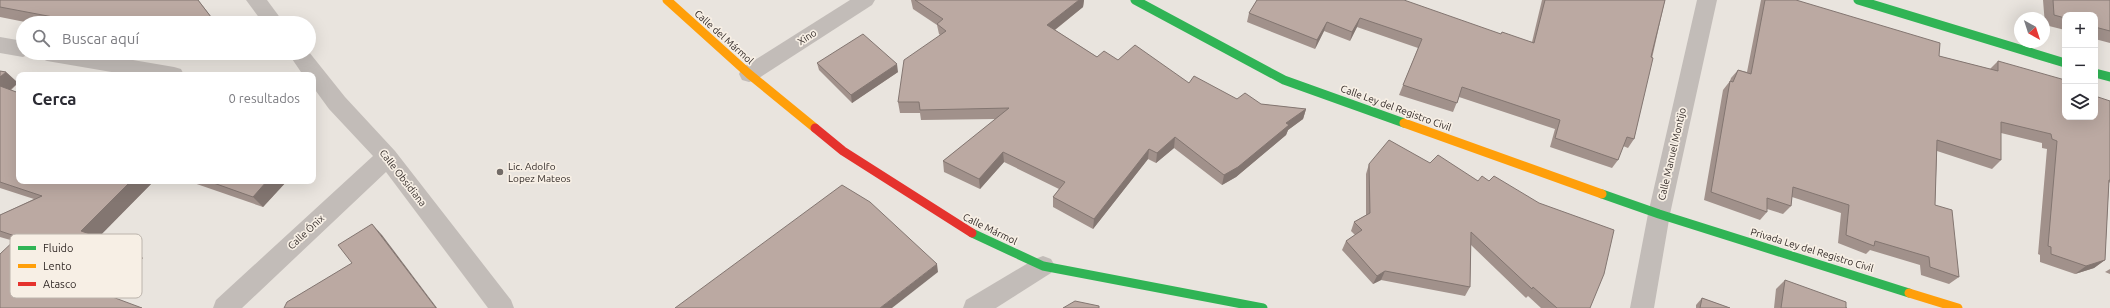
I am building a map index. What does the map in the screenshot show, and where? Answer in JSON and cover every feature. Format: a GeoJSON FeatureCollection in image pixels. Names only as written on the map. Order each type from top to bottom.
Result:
{"type":"FeatureCollection","features":[{"type":"Feature","properties":{"kind":"street"},"geometry":{"type":"LineString","coordinates":[[256,0],[269,16]]}},
{"type":"Feature","properties":{"kind":"street","name":"Calle del Mármol"},"geometry":{"type":"LineString","coordinates":[[667,0],[749,74]]}},
{"type":"Feature","properties":{"kind":"street","name":"Xino"},"geometry":{"type":"LineString","coordinates":[[749,74],[865,0]]}},
{"type":"Feature","properties":{"kind":"street","name":"Calle Ley del Registro Civil"},"geometry":{"type":"LineString","coordinates":[[1135,0],[1284,80],[1659,214]]}},
{"type":"Feature","properties":{"kind":"street","name":"Calle Manuel Montijo"},"geometry":{"type":"LineString","coordinates":[[1642,308],[1659,214],[1707,0]]}},
{"type":"Feature","properties":{"kind":"street"},"geometry":{"type":"LineString","coordinates":[[1858,0],[2062,62]]}},
{"type":"Feature","properties":{"kind":"street"},"geometry":{"type":"LineString","coordinates":[[0,45],[16,48]]}},
{"type":"Feature","properties":{"kind":"street"},"geometry":{"type":"LineString","coordinates":[[87,60],[157,72]]}},
{"type":"Feature","properties":{"kind":"street","name":"Calle Obsidiana"},"geometry":{"type":"LineString","coordinates":[[304,60],[313,72]]}},
{"type":"Feature","properties":{"kind":"street","name":"Calle Mármol"},"geometry":{"type":"LineString","coordinates":[[749,74],[843,151],[963,229],[1043,266],[1263,308]]}},
{"type":"Feature","properties":{"kind":"street"},"geometry":{"type":"LineString","coordinates":[[2098,74],[2110,77]]}},
{"type":"Feature","properties":{"kind":"street","name":"Calle Obsidiana"},"geometry":{"type":"LineString","coordinates":[[316,76],[338,103],[387,157],[502,308]]}},
{"type":"Feature","properties":{"kind":"street"},"geometry":{"type":"LineString","coordinates":[[316,99],[338,103]]}},
{"type":"Feature","properties":{"kind":"street","name":"Calle Ónix"},"geometry":{"type":"LineString","coordinates":[[224,308],[387,157]]}},
{"type":"Feature","properties":{"kind":"street","name":"Privada Ley del Registro Civil"},"geometry":{"type":"LineString","coordinates":[[1659,214],[1958,308]]}},
{"type":"Feature","properties":{"kind":"street"},"geometry":{"type":"LineString","coordinates":[[975,308],[1043,266]]}},
{"type":"Feature","properties":{"kind":"building"},"geometry":{"type":"Polygon","coordinates":[[[0,0],[198,0],[210,16],[48,16],[0,7],[0,0]]]}},
{"type":"Feature","properties":{"kind":"building"},"geometry":{"type":"Polygon","coordinates":[[[915,0],[1079,0],[1047,25],[1097,57],[1104,51],[1118,60],[1135,45],[1189,83],[1194,76],[1237,99],[1245,93],[1261,104],[1306,109],[1286,123],[1289,125],[1238,167],[1224,175],[1175,137],[1157,153],[1149,149],[1094,219],[1053,197],[1065,182],[1003,152],[979,179],[943,161],[1009,108],[920,110],[919,102],[898,102],[904,60],[946,31],[937,24],[943,19],[915,0]]]}},
{"type":"Feature","properties":{"kind":"building"},"geometry":{"type":"Polygon","coordinates":[[[1257,0],[1404,0],[1501,34],[1502,32],[1534,43],[1545,0],[1665,0],[1651,57],[1653,58],[1634,139],[1627,137],[1618,160],[1555,138],[1560,120],[1462,87],[1457,103],[1403,85],[1422,39],[1360,18],[1352,32],[1327,22],[1317,40],[1249,13],[1257,0]]]}},
{"type":"Feature","properties":{"kind":"building"},"geometry":{"type":"Polygon","coordinates":[[[1765,0],[1796,0],[1940,43],[1939,56],[1998,71],[1998,61],[2062,79],[2062,120],[2098,120],[2098,97],[2110,101],[2110,180],[2105,260],[2086,266],[2051,254],[2051,247],[2048,246],[2057,141],[2052,139],[2051,134],[2001,122],[2001,160],[1937,140],[1935,205],[1952,210],[1959,277],[1930,267],[1929,257],[1875,241],[1874,246],[1846,235],[1849,205],[1793,187],[1791,206],[1767,198],[1767,212],[1711,192],[1730,81],[1733,82],[1738,70],[1751,74],[1765,0]]]}},
{"type":"Feature","properties":{"kind":"building"},"geometry":{"type":"Polygon","coordinates":[[[2053,0],[2110,0],[2110,31],[2098,28],[2098,12],[2062,12],[2062,17],[2054,15],[2053,0]]]}},
{"type":"Feature","properties":{"kind":"building"},"geometry":{"type":"Polygon","coordinates":[[[863,34],[897,64],[851,95],[817,63],[863,34]]]}},
{"type":"Feature","properties":{"kind":"building"},"geometry":{"type":"Polygon","coordinates":[[[0,71],[6,72],[0,77],[0,71]]]}},
{"type":"Feature","properties":{"kind":"building"},"geometry":{"type":"Polygon","coordinates":[[[0,86],[16,92],[16,184],[128,184],[81,231],[90,234],[10,234],[0,231],[0,215],[42,196],[0,182],[0,86]]]}},
{"type":"Feature","properties":{"kind":"building"},"geometry":{"type":"Polygon","coordinates":[[[1389,140],[1430,163],[1438,155],[1478,181],[1482,176],[1489,181],[1494,176],[1539,203],[1614,230],[1604,274],[1590,308],[1557,308],[1533,287],[1532,289],[1471,232],[1470,287],[1385,271],[1377,276],[1346,241],[1362,230],[1354,222],[1370,213],[1369,164],[1389,140]]]}},
{"type":"Feature","properties":{"kind":"building"},"geometry":{"type":"Polygon","coordinates":[[[216,184],[264,184],[253,197],[216,184]]]}},
{"type":"Feature","properties":{"kind":"building"},"geometry":{"type":"Polygon","coordinates":[[[842,185],[870,202],[937,264],[880,308],[675,308],[842,185]]]}},
{"type":"Feature","properties":{"kind":"building"},"geometry":{"type":"Polygon","coordinates":[[[372,224],[436,308],[284,308],[287,302],[352,263],[338,245],[372,224]]]}},
{"type":"Feature","properties":{"kind":"building"},"geometry":{"type":"Polygon","coordinates":[[[10,245],[10,298],[115,298],[142,308],[0,308],[0,254],[10,245]]]}},
{"type":"Feature","properties":{"kind":"building"},"geometry":{"type":"Polygon","coordinates":[[[1785,280],[1846,302],[1846,308],[1781,308],[1785,280]]]}},
{"type":"Feature","properties":{"kind":"building"},"geometry":{"type":"Polygon","coordinates":[[[1702,298],[1730,308],[1700,308],[1702,298]]]}},
{"type":"Feature","properties":{"kind":"building"},"geometry":{"type":"Polygon","coordinates":[[[1075,301],[1099,306],[1099,308],[1063,308],[1075,301]]]}},
{"type":"Feature","properties":{"kind":"traffic: fast"},"geometry":{"type":"LineString","coordinates":[[1135,0],[1284,80],[1404,123]]}},
{"type":"Feature","properties":{"kind":"traffic: fast"},"geometry":{"type":"LineString","coordinates":[[1858,0],[2062,62]]}},
{"type":"Feature","properties":{"kind":"traffic: fast"},"geometry":{"type":"LineString","coordinates":[[2098,74],[2110,77]]}},
{"type":"Feature","properties":{"kind":"traffic: fast"},"geometry":{"type":"LineString","coordinates":[[1602,194],[1659,214],[1909,293]]}},
{"type":"Feature","properties":{"kind":"traffic: fast"},"geometry":{"type":"LineString","coordinates":[[972,233],[1043,266],[1263,308]]}},
{"type":"Feature","properties":{"kind":"traffic: slow"},"geometry":{"type":"LineString","coordinates":[[667,0],[749,74],[815,128]]}},
{"type":"Feature","properties":{"kind":"traffic: slow"},"geometry":{"type":"LineString","coordinates":[[1404,123],[1602,194]]}},
{"type":"Feature","properties":{"kind":"traffic: slow"},"geometry":{"type":"LineString","coordinates":[[1909,293],[1958,308]]}},
{"type":"Feature","properties":{"kind":"traffic: jam"},"geometry":{"type":"LineString","coordinates":[[815,128],[843,151],[972,233]]}},
{"type":"Feature","properties":{"kind":"place","name":"Lic. Adolfo Lopez Mateos"},"geometry":{"type":"Point","coordinates":[500,172]}}]}
